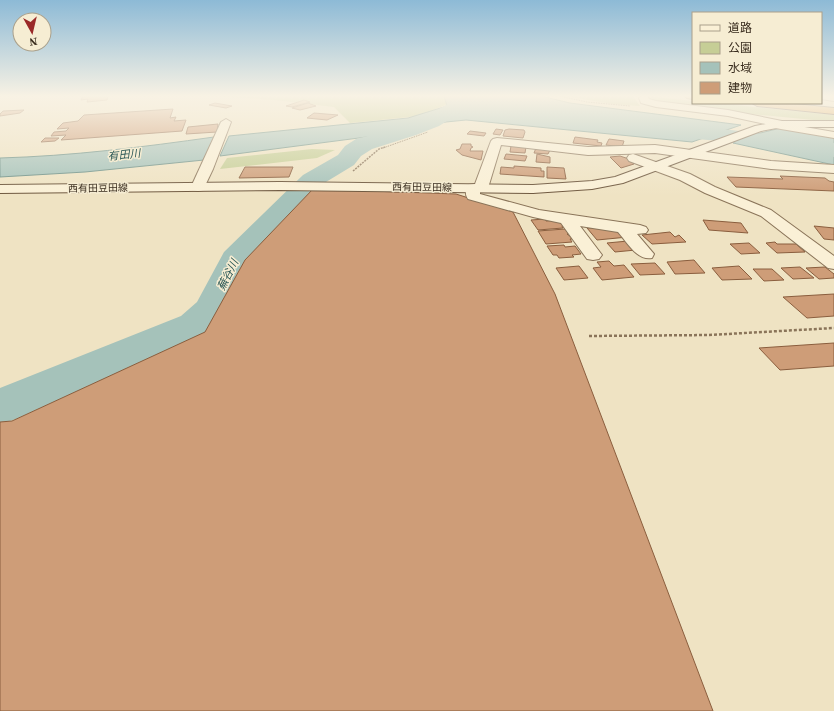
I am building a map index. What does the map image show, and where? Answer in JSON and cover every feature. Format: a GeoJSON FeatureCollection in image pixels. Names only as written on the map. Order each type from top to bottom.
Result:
{"type":"FeatureCollection","features":[{"type":"Feature","properties":{"kind":"street"},"geometry":{"type":"LineString","coordinates":[[198,187],[208,169],[224,129]]}},
{"type":"Feature","properties":{"kind":"street","name":"西有田豆田線"},"geometry":{"type":"LineString","coordinates":[[0,189],[345,186],[533,189],[592,185],[618,180],[756,129]]}},
{"type":"Feature","properties":{"kind":"street"},"geometry":{"type":"LineString","coordinates":[[804,129],[834,135]]}},
{"type":"Feature","properties":{"kind":"street"},"geometry":{"type":"LineString","coordinates":[[640,230],[538,214],[473,196],[497,141],[588,151],[614,152],[655,149],[771,165],[834,170]]}},
{"type":"Feature","properties":{"kind":"street"},"geometry":{"type":"LineString","coordinates":[[614,152],[685,177],[710,190],[766,213],[834,264]]}},
{"type":"Feature","properties":{"kind":"street"},"geometry":{"type":"LineString","coordinates":[[566,219],[593,255]]}},
{"type":"Feature","properties":{"kind":"street"},"geometry":{"type":"LineString","coordinates":[[622,227],[646,254]]}},
{"type":"Feature","properties":{"kind":"path"},"geometry":{"type":"LineString","coordinates":[[351,173],[379,149],[428,132]]}},
{"type":"Feature","properties":{"kind":"path"},"geometry":{"type":"LineString","coordinates":[[589,336],[710,336],[834,328]]}},
{"type":"Feature","properties":{"kind":"green space"},"geometry":{"type":"Polygon","coordinates":[[[312,149],[335,150],[317,158],[220,169],[227,158],[312,149]]]}},
{"type":"Feature","properties":{"kind":"water"},"geometry":{"type":"Polygon","coordinates":[[[297,129],[411,129],[382,135],[220,156],[229,136],[297,129]]]}},
{"type":"Feature","properties":{"kind":"water"},"geometry":{"type":"Polygon","coordinates":[[[560,129],[729,129],[692,142],[560,129]]]}},
{"type":"Feature","properties":{"kind":"water"},"geometry":{"type":"Polygon","coordinates":[[[776,129],[788,129],[834,137],[834,165],[733,143],[752,135],[776,129]]]}},
{"type":"Feature","properties":{"kind":"water","name":"有田川"},"geometry":{"type":"Polygon","coordinates":[[[214,137],[204,160],[85,172],[0,177],[0,158],[107,150],[214,137]]]}},
{"type":"Feature","properties":{"kind":"building"},"geometry":{"type":"Polygon","coordinates":[[[68,129],[183,129],[182,131],[61,140],[66,135],[51,136],[54,132],[66,131],[68,129]]]}},
{"type":"Feature","properties":{"kind":"building"},"geometry":{"type":"Polygon","coordinates":[[[187,129],[217,129],[217,132],[186,134],[187,129]]]}},
{"type":"Feature","properties":{"kind":"building"},"geometry":{"type":"Polygon","coordinates":[[[496,129],[503,130],[500,135],[493,134],[496,129]]]}},
{"type":"Feature","properties":{"kind":"building"},"geometry":{"type":"Polygon","coordinates":[[[505,130],[524,130],[525,132],[523,138],[503,136],[505,130]]]}},
{"type":"Feature","properties":{"kind":"building"},"geometry":{"type":"Polygon","coordinates":[[[470,131],[486,133],[484,136],[467,134],[470,131]]]}},
{"type":"Feature","properties":{"kind":"building"},"geometry":{"type":"Polygon","coordinates":[[[575,137],[598,140],[597,142],[602,143],[601,146],[573,143],[575,137]]]}},
{"type":"Feature","properties":{"kind":"building"},"geometry":{"type":"Polygon","coordinates":[[[45,138],[59,138],[55,141],[41,142],[45,138]]]}},
{"type":"Feature","properties":{"kind":"building"},"geometry":{"type":"Polygon","coordinates":[[[609,139],[624,141],[622,147],[606,145],[609,139]]]}},
{"type":"Feature","properties":{"kind":"building"},"geometry":{"type":"Polygon","coordinates":[[[462,144],[471,144],[473,147],[470,151],[483,151],[481,160],[462,155],[456,150],[460,149],[462,144]]]}},
{"type":"Feature","properties":{"kind":"building"},"geometry":{"type":"Polygon","coordinates":[[[511,146],[526,147],[525,153],[510,152],[511,146]]]}},
{"type":"Feature","properties":{"kind":"building"},"geometry":{"type":"Polygon","coordinates":[[[536,148],[550,150],[548,154],[534,153],[536,148]]]}},
{"type":"Feature","properties":{"kind":"building"},"geometry":{"type":"Polygon","coordinates":[[[506,154],[527,156],[525,161],[504,159],[506,154]]]}},
{"type":"Feature","properties":{"kind":"building"},"geometry":{"type":"Polygon","coordinates":[[[537,154],[550,157],[550,163],[536,162],[537,154]]]}},
{"type":"Feature","properties":{"kind":"building"},"geometry":{"type":"Polygon","coordinates":[[[620,156],[629,159],[634,164],[621,168],[610,157],[620,156]]]}},
{"type":"Feature","properties":{"kind":"building"},"geometry":{"type":"Polygon","coordinates":[[[514,166],[541,168],[541,171],[544,171],[544,177],[500,174],[501,167],[514,168],[514,166]]]}},
{"type":"Feature","properties":{"kind":"building"},"geometry":{"type":"Polygon","coordinates":[[[245,167],[293,167],[289,177],[239,178],[245,167]]]}},
{"type":"Feature","properties":{"kind":"building"},"geometry":{"type":"Polygon","coordinates":[[[547,167],[564,168],[566,179],[547,178],[547,167]]]}},
{"type":"Feature","properties":{"kind":"building"},"geometry":{"type":"Polygon","coordinates":[[[780,176],[825,178],[834,182],[834,191],[736,187],[727,177],[783,179],[780,176]]]}},
{"type":"Feature","properties":{"kind":"building"},"geometry":{"type":"Polygon","coordinates":[[[313,189],[456,194],[513,212],[555,294],[713,711],[0,711],[0,422],[12,421],[205,332],[245,260],[313,189]]]}},
{"type":"Feature","properties":{"kind":"building"},"geometry":{"type":"Polygon","coordinates":[[[545,219],[546,221],[560,220],[564,225],[562,226],[563,228],[538,230],[531,220],[545,219]]]}},
{"type":"Feature","properties":{"kind":"building"},"geometry":{"type":"Polygon","coordinates":[[[703,220],[741,223],[748,233],[709,230],[703,220]]]}},
{"type":"Feature","properties":{"kind":"building"},"geometry":{"type":"Polygon","coordinates":[[[814,226],[834,228],[834,240],[824,239],[814,226]]]}},
{"type":"Feature","properties":{"kind":"building"},"geometry":{"type":"Polygon","coordinates":[[[602,227],[619,229],[628,237],[597,240],[587,228],[602,227]]]}},
{"type":"Feature","properties":{"kind":"building"},"geometry":{"type":"Polygon","coordinates":[[[565,229],[573,232],[567,234],[574,239],[570,239],[572,242],[546,244],[538,231],[565,229]]]}},
{"type":"Feature","properties":{"kind":"building"},"geometry":{"type":"Polygon","coordinates":[[[670,232],[675,237],[679,235],[686,242],[652,244],[642,235],[670,232]]]}},
{"type":"Feature","properties":{"kind":"building"},"geometry":{"type":"Polygon","coordinates":[[[628,241],[636,250],[615,252],[607,243],[628,241]]]}},
{"type":"Feature","properties":{"kind":"building"},"geometry":{"type":"Polygon","coordinates":[[[775,242],[777,244],[796,244],[805,252],[777,253],[766,243],[775,242]]]}},
{"type":"Feature","properties":{"kind":"building"},"geometry":{"type":"Polygon","coordinates":[[[749,243],[760,253],[741,254],[730,244],[749,243]]]}},
{"type":"Feature","properties":{"kind":"building"},"geometry":{"type":"Polygon","coordinates":[[[564,245],[565,247],[575,246],[581,254],[572,255],[574,257],[559,258],[557,255],[553,255],[547,246],[564,245]]]}},
{"type":"Feature","properties":{"kind":"building"},"geometry":{"type":"Polygon","coordinates":[[[694,260],[705,273],[675,274],[667,262],[694,260]]]}},
{"type":"Feature","properties":{"kind":"building"},"geometry":{"type":"Polygon","coordinates":[[[609,261],[614,266],[624,265],[634,277],[602,280],[593,268],[601,267],[597,262],[609,261]]]}},
{"type":"Feature","properties":{"kind":"building"},"geometry":{"type":"Polygon","coordinates":[[[655,263],[665,274],[640,275],[631,264],[655,263]]]}},
{"type":"Feature","properties":{"kind":"building"},"geometry":{"type":"Polygon","coordinates":[[[579,266],[588,278],[564,280],[556,268],[579,266]]]}},
{"type":"Feature","properties":{"kind":"building"},"geometry":{"type":"Polygon","coordinates":[[[739,266],[752,279],[722,280],[712,268],[739,266]]]}},
{"type":"Feature","properties":{"kind":"building"},"geometry":{"type":"Polygon","coordinates":[[[800,267],[814,278],[793,279],[781,268],[800,267]]]}},
{"type":"Feature","properties":{"kind":"building"},"geometry":{"type":"Polygon","coordinates":[[[825,267],[834,274],[834,278],[819,279],[806,268],[825,267]]]}},
{"type":"Feature","properties":{"kind":"building"},"geometry":{"type":"Polygon","coordinates":[[[753,269],[772,269],[784,280],[764,281],[753,269]]]}},
{"type":"Feature","properties":{"kind":"building"},"geometry":{"type":"Polygon","coordinates":[[[834,294],[834,316],[807,318],[783,297],[834,294]]]}},
{"type":"Feature","properties":{"kind":"building"},"geometry":{"type":"Polygon","coordinates":[[[834,343],[834,366],[780,370],[759,348],[834,343]]]}},
{"type":"Feature","properties":{"kind":"waterway","name":"蕪谷川"},"geometry":{"type":"LineString","coordinates":[[0,407],[194,324],[212,308],[235,259],[312,180],[346,160],[353,151],[364,144],[414,129]]}},
{"type":"Feature","properties":{"kind":"waterway"},"geometry":{"type":"LineString","coordinates":[[657,131],[731,136],[834,150]]}}]}
